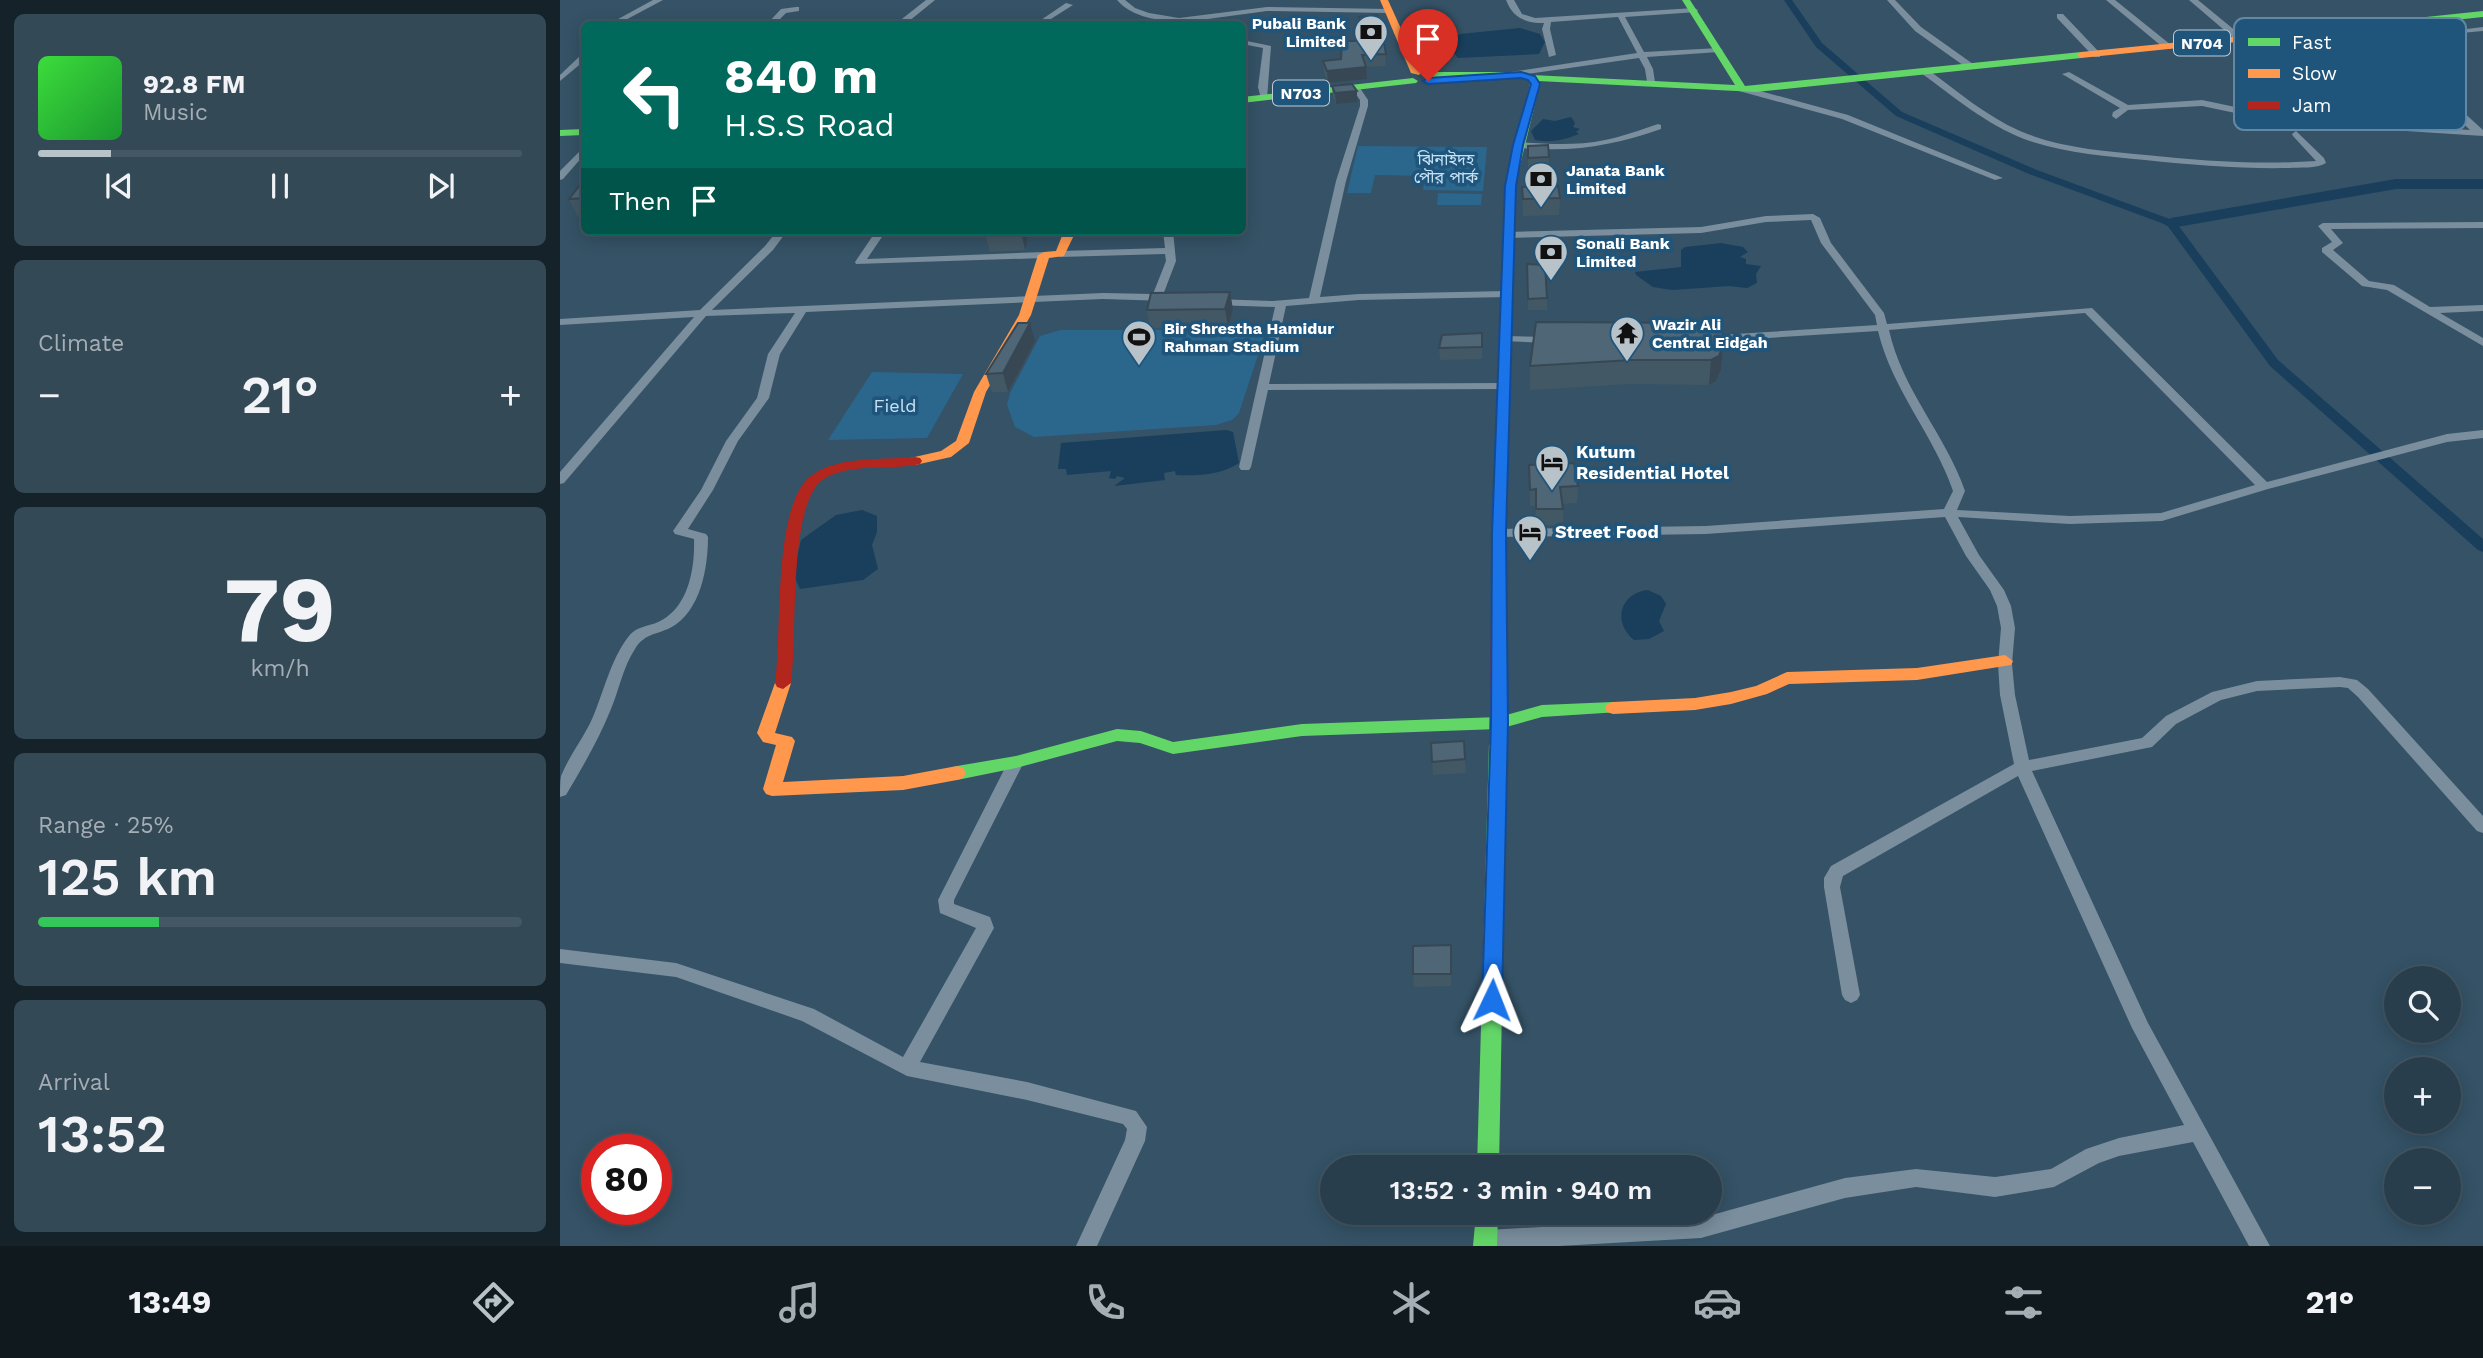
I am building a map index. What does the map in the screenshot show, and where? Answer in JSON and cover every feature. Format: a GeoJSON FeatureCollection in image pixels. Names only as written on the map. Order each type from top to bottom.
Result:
{"type":"FeatureCollection","features":[{"type":"Feature","properties":{"kind":"main road"},"geometry":{"type":"LineString","coordinates":[[1388,4],[1420,76]]}},
{"type":"Feature","properties":{"kind":"main road"},"geometry":{"type":"LineString","coordinates":[[1690,5],[1742,89]]}},
{"type":"Feature","properties":{"kind":"main road","name":"N704"},"geometry":{"type":"LineString","coordinates":[[2443,18],[2483,14]]}},
{"type":"Feature","properties":{"kind":"main road","name":"N704"},"geometry":{"type":"LineString","coordinates":[[1532,78],[1651,82],[1742,89],[2234,39]]}},
{"type":"Feature","properties":{"kind":"main road","name":"N703"},"geometry":{"type":"LineString","coordinates":[[1246,99],[1357,87],[1420,76],[1506,75],[1532,78]]}},
{"type":"Feature","properties":{"kind":"main road"},"geometry":{"type":"LineString","coordinates":[[1488,1155],[1500,723],[1499,533],[1507,339],[1508,235],[1510,186],[1535,84],[1532,78]]}},
{"type":"Feature","properties":{"kind":"main road"},"geometry":{"type":"LineString","coordinates":[[560,132],[581,132]]}},
{"type":"Feature","properties":{"kind":"main road"},"geometry":{"type":"LineString","coordinates":[[1067,235],[1036,271],[1025,315],[975,401],[959,447],[946,455],[832,473],[808,481],[796,515],[789,565],[788,659],[766,733],[769,738],[786,741],[772,781],[772,789],[778,791],[903,783],[1016,762],[1117,735],[1141,737],[1173,748],[1302,730],[1500,723],[1542,711],[1695,704],[1761,691],[1787,678],[1917,674],[2005,661]]}},
{"type":"Feature","properties":{"kind":"main road"},"geometry":{"type":"LineString","coordinates":[[1486,1243],[1487,1225]]}},
{"type":"Feature","properties":{"kind":"street"},"geometry":{"type":"LineString","coordinates":[[619,21],[659,0]]}},
{"type":"Feature","properties":{"kind":"street"},"geometry":{"type":"LineString","coordinates":[[906,21],[931,0]]}},
{"type":"Feature","properties":{"kind":"street"},"geometry":{"type":"LineString","coordinates":[[1121,0],[1139,12],[1173,21]]}},
{"type":"Feature","properties":{"kind":"street"},"geometry":{"type":"LineString","coordinates":[[1510,0],[1518,16],[1524,20],[1621,16],[1690,5]]}},
{"type":"Feature","properties":{"kind":"street"},"geometry":{"type":"LineString","coordinates":[[1891,0],[1918,29],[1969,66]]}},
{"type":"Feature","properties":{"kind":"street"},"geometry":{"type":"LineString","coordinates":[[2110,0],[2168,47]]}},
{"type":"Feature","properties":{"kind":"street"},"geometry":{"type":"LineString","coordinates":[[2193,0],[2234,30]]}},
{"type":"Feature","properties":{"kind":"street"},"geometry":{"type":"LineString","coordinates":[[1183,21],[1267,9],[1388,4]]}},
{"type":"Feature","properties":{"kind":"street"},"geometry":{"type":"LineString","coordinates":[[1044,21],[1069,5]]}},
{"type":"Feature","properties":{"kind":"street"},"geometry":{"type":"LineString","coordinates":[[774,21],[784,11],[796,9]]}},
{"type":"Feature","properties":{"kind":"street"},"geometry":{"type":"LineString","coordinates":[[1220,21],[1225,14]]}},
{"type":"Feature","properties":{"kind":"street"},"geometry":{"type":"LineString","coordinates":[[1621,16],[1650,69],[1651,82]]}},
{"type":"Feature","properties":{"kind":"street"},"geometry":{"type":"LineString","coordinates":[[2060,16],[2097,55]]}},
{"type":"Feature","properties":{"kind":"street"},"geometry":{"type":"LineString","coordinates":[[1548,20],[1546,29],[1552,55]]}},
{"type":"Feature","properties":{"kind":"street"},"geometry":{"type":"LineString","coordinates":[[1246,43],[1267,46],[1262,87],[1264,97]]}},
{"type":"Feature","properties":{"kind":"street"},"geometry":{"type":"LineString","coordinates":[[1506,75],[1642,55],[1719,50]]}},
{"type":"Feature","properties":{"kind":"street"},"geometry":{"type":"LineString","coordinates":[[560,79],[581,60]]}},
{"type":"Feature","properties":{"kind":"street"},"geometry":{"type":"LineString","coordinates":[[1922,71],[2015,132],[2103,153],[2195,163],[2321,163],[2297,134]]}},
{"type":"Feature","properties":{"kind":"street"},"geometry":{"type":"LineString","coordinates":[[2066,74],[2127,108]]}},
{"type":"Feature","properties":{"kind":"street"},"geometry":{"type":"LineString","coordinates":[[1314,300],[1341,181],[1364,106],[1357,87]]}},
{"type":"Feature","properties":{"kind":"street"},"geometry":{"type":"LineString","coordinates":[[1742,89],[1845,117],[1998,178]]}},
{"type":"Feature","properties":{"kind":"street"},"geometry":{"type":"LineString","coordinates":[[2116,116],[2117,112],[2127,108],[2202,103],[2234,111]]}},
{"type":"Feature","properties":{"kind":"street"},"geometry":{"type":"LineString","coordinates":[[2466,120],[2480,133]]}},
{"type":"Feature","properties":{"kind":"street"},"geometry":{"type":"LineString","coordinates":[[1518,145],[1570,148],[1603,145],[1658,127]]}},
{"type":"Feature","properties":{"kind":"street"},"geometry":{"type":"LineString","coordinates":[[2429,130],[2480,133]]}},
{"type":"Feature","properties":{"kind":"street"},"geometry":{"type":"LineString","coordinates":[[560,177],[581,153]]}},
{"type":"Feature","properties":{"kind":"street"},"geometry":{"type":"LineString","coordinates":[[1508,235],[1701,230],[1766,219],[1813,217],[1818,220],[1826,243],[1880,315],[1882,328],[1903,379],[1958,485],[1958,498],[1949,513]]}},
{"type":"Feature","properties":{"kind":"street"},"geometry":{"type":"LineString","coordinates":[[2483,225],[2323,226],[2338,243],[2326,250],[2366,284],[2387,285],[2483,343]]}},
{"type":"Feature","properties":{"kind":"street"},"geometry":{"type":"LineString","coordinates":[[560,480],[702,314],[779,235]]}},
{"type":"Feature","properties":{"kind":"street"},"geometry":{"type":"LineString","coordinates":[[878,235],[860,262],[1169,251]]}},
{"type":"Feature","properties":{"kind":"street"},"geometry":{"type":"LineString","coordinates":[[1157,297],[1170,267],[1167,235]]}},
{"type":"Feature","properties":{"kind":"street"},"geometry":{"type":"LineString","coordinates":[[1207,302],[1281,303],[1507,294]]}},
{"type":"Feature","properties":{"kind":"street"},"geometry":{"type":"LineString","coordinates":[[560,323],[803,309],[1028,300],[1175,298]]}},
{"type":"Feature","properties":{"kind":"street"},"geometry":{"type":"LineString","coordinates":[[1245,467],[1281,303]]}},
{"type":"Feature","properties":{"kind":"street"},"geometry":{"type":"LineString","coordinates":[[560,791],[584,749],[606,704],[618,668],[636,636],[674,618],[697,583],[701,563],[701,537],[680,531],[707,491],[732,441],[763,398],[774,354],[803,309]]}},
{"type":"Feature","properties":{"kind":"street"},"geometry":{"type":"LineString","coordinates":[[2426,310],[2483,309]]}},
{"type":"Feature","properties":{"kind":"street"},"geometry":{"type":"LineString","coordinates":[[1687,340],[1882,328],[2088,310],[2264,486]]}},
{"type":"Feature","properties":{"kind":"street"},"geometry":{"type":"LineString","coordinates":[[1507,339],[1560,340]]}},
{"type":"Feature","properties":{"kind":"street"},"geometry":{"type":"LineString","coordinates":[[1263,387],[1505,386]]}},
{"type":"Feature","properties":{"kind":"street"},"geometry":{"type":"LineString","coordinates":[[1499,533],[1706,530],[1949,513],[2070,520],[2147,518],[2175,514],[2264,486],[2447,438],[2483,434]]}},
{"type":"Feature","properties":{"kind":"street"},"geometry":{"type":"LineString","coordinates":[[1949,513],[1975,559],[1994,582],[2001,597],[2009,627],[2005,661],[2008,697],[2022,766],[2141,1028],[2260,1246]]}},
{"type":"Feature","properties":{"kind":"street"},"geometry":{"type":"LineString","coordinates":[[1850,995],[1832,887],[1832,878],[1837,871],[2022,766],[2147,743],[2171,720],[2217,696],[2257,686],[2340,682],[2352,684],[2364,693],[2483,827]]}},
{"type":"Feature","properties":{"kind":"street"},"geometry":{"type":"LineString","coordinates":[[908,1068],[985,928],[984,922],[946,908],[946,900],[1016,762]]}},
{"type":"Feature","properties":{"kind":"street"},"geometry":{"type":"LineString","coordinates":[[560,956],[676,970],[808,1015],[908,1068],[953,1079],[1014,1088],[1129,1116],[1138,1127],[1135,1141],[1086,1246]]}},
{"type":"Feature","properties":{"kind":"street"},"geometry":{"type":"LineString","coordinates":[[1486,1243],[1701,1228],[1845,1188],[1916,1178],[1996,1187],[2054,1178],[2093,1156],[2119,1147],[2196,1132]]}},
{"type":"Feature","properties":{"kind":"green space","name":"ঝিনাইদহ পৌর পার্ক"},"geometry":{"type":"Polygon","coordinates":[[[1358,146],[1487,147],[1483,191],[1423,190],[1425,176],[1375,175],[1371,193],[1347,193],[1358,146]]]}},
{"type":"Feature","properties":{"kind":"green space"},"geometry":{"type":"Polygon","coordinates":[[[1438,193],[1482,194],[1481,205],[1437,205],[1438,193]]]}},
{"type":"Feature","properties":{"kind":"green space","name":"Bir Shrestha Hamidur Rahman Stadium"},"geometry":{"type":"Polygon","coordinates":[[[1060,330],[1232,330],[1249,336],[1264,337],[1239,413],[1232,420],[1216,425],[1034,437],[1015,427],[1007,405],[1010,393],[1040,336],[1060,330]]]}},
{"type":"Feature","properties":{"kind":"green space","name":"Field"},"geometry":{"type":"Polygon","coordinates":[[[872,372],[963,374],[927,438],[828,440],[872,372]]]}},
{"type":"Feature","properties":{"kind":"shaded area"},"geometry":{"type":"Polygon","coordinates":[[[1520,28],[1540,34],[1545,42],[1539,54],[1458,58],[1451,50],[1449,40],[1460,34],[1520,28]]]}},
{"type":"Feature","properties":{"kind":"shaded area"},"geometry":{"type":"Polygon","coordinates":[[[1571,117],[1575,123],[1573,127],[1580,129],[1576,132],[1579,134],[1557,140],[1535,140],[1531,131],[1543,119],[1555,121],[1571,117]]]}},
{"type":"Feature","properties":{"kind":"shaded area"},"geometry":{"type":"Polygon","coordinates":[[[1721,243],[1743,247],[1748,252],[1740,257],[1746,259],[1746,264],[1761,266],[1756,274],[1757,283],[1747,288],[1729,286],[1672,290],[1653,287],[1636,275],[1635,272],[1681,267],[1681,250],[1685,247],[1721,243]]]}},
{"type":"Feature","properties":{"kind":"shaded area"},"geometry":{"type":"Polygon","coordinates":[[[1226,430],[1233,432],[1239,463],[1217,472],[1176,475],[1175,471],[1164,473],[1165,480],[1114,486],[1125,478],[1109,478],[1111,471],[1067,475],[1066,469],[1058,469],[1061,443],[1226,430]]]}},
{"type":"Feature","properties":{"kind":"shaded area"},"geometry":{"type":"Polygon","coordinates":[[[862,510],[877,516],[877,532],[872,545],[878,569],[863,580],[800,589],[793,574],[801,540],[836,515],[862,510]]]}},
{"type":"Feature","properties":{"kind":"shaded area"},"geometry":{"type":"Polygon","coordinates":[[[1648,590],[1661,596],[1666,604],[1659,621],[1664,631],[1649,639],[1634,640],[1623,625],[1622,609],[1631,597],[1648,590]]]}},
{"type":"Feature","properties":{"kind":"building"},"geometry":{"type":"Polygon","coordinates":[[[1377,15],[1384,32],[1386,54],[1362,55],[1366,67],[1327,71],[1323,61],[1341,59],[1342,41],[1368,41],[1359,17],[1377,15]]]}},
{"type":"Feature","properties":{"kind":"building"},"geometry":{"type":"Polygon","coordinates":[[[1352,84],[1357,91],[1335,93],[1332,86],[1352,84]]]}},
{"type":"Feature","properties":{"kind":"building"},"geometry":{"type":"Polygon","coordinates":[[[1548,145],[1549,157],[1528,158],[1528,146],[1548,145]]]}},
{"type":"Feature","properties":{"kind":"building"},"geometry":{"type":"Polygon","coordinates":[[[581,184],[581,198],[569,199],[581,184]]]}},
{"type":"Feature","properties":{"kind":"building"},"geometry":{"type":"Polygon","coordinates":[[[1558,186],[1560,198],[1523,199],[1522,187],[1558,186]]]}},
{"type":"Feature","properties":{"kind":"building"},"geometry":{"type":"Polygon","coordinates":[[[1527,264],[1545,265],[1547,298],[1528,299],[1527,264]]]}},
{"type":"Feature","properties":{"kind":"building"},"geometry":{"type":"Polygon","coordinates":[[[1230,292],[1225,309],[1147,310],[1151,293],[1230,292]]]}},
{"type":"Feature","properties":{"kind":"building"},"geometry":{"type":"Polygon","coordinates":[[[1536,322],[1715,323],[1723,334],[1723,345],[1719,356],[1711,360],[1632,360],[1530,366],[1536,322]]]}},
{"type":"Feature","properties":{"kind":"building"},"geometry":{"type":"Polygon","coordinates":[[[1018,323],[1030,323],[1003,373],[986,374],[1018,323]]]}},
{"type":"Feature","properties":{"kind":"building"},"geometry":{"type":"Polygon","coordinates":[[[1482,333],[1482,347],[1439,348],[1442,335],[1482,333]]]}},
{"type":"Feature","properties":{"kind":"building"},"geometry":{"type":"Polygon","coordinates":[[[1574,463],[1578,486],[1560,487],[1563,509],[1536,509],[1536,489],[1530,490],[1529,465],[1574,463]]]}},
{"type":"Feature","properties":{"kind":"building"},"geometry":{"type":"Polygon","coordinates":[[[1464,741],[1465,759],[1432,762],[1431,743],[1464,741]]]}},
{"type":"Feature","properties":{"kind":"building"},"geometry":{"type":"Polygon","coordinates":[[[1451,945],[1451,974],[1413,974],[1413,946],[1451,945]]]}},
{"type":"Feature","properties":{"kind":"waterway"},"geometry":{"type":"LineString","coordinates":[[1788,0],[1819,45],[1899,114],[2033,172],[2171,223],[2274,363],[2483,547]]}},
{"type":"Feature","properties":{"kind":"waterway"},"geometry":{"type":"LineString","coordinates":[[2171,223],[2396,184],[2483,184]]}},
{"type":"Feature","properties":{"kind":"traffic: fast"},"geometry":{"type":"LineString","coordinates":[[1686,0],[1742,89]]}},
{"type":"Feature","properties":{"kind":"traffic: fast"},"geometry":{"type":"LineString","coordinates":[[2445,18],[2483,14]]}},
{"type":"Feature","properties":{"kind":"traffic: fast"},"geometry":{"type":"LineString","coordinates":[[1532,78],[1756,89],[2081,55]]}},
{"type":"Feature","properties":{"kind":"traffic: fast"},"geometry":{"type":"LineString","coordinates":[[1432,75],[1521,75],[1532,78],[1535,84],[1510,186],[1499,540]]}},
{"type":"Feature","properties":{"kind":"traffic: fast"},"geometry":{"type":"LineString","coordinates":[[1246,100],[1413,81]]}},
{"type":"Feature","properties":{"kind":"traffic: fast"},"geometry":{"type":"LineString","coordinates":[[560,133],[581,132]]}},
{"type":"Feature","properties":{"kind":"traffic: fast"},"geometry":{"type":"LineString","coordinates":[[957,773],[1016,762],[1117,735],[1141,737],[1173,748],[1302,730],[1499,723],[1542,711],[1613,708]]}},
{"type":"Feature","properties":{"kind":"traffic: fast"},"geometry":{"type":"LineString","coordinates":[[1488,1155],[1498,744]]}},
{"type":"Feature","properties":{"kind":"traffic: fast"},"geometry":{"type":"LineString","coordinates":[[1485,1246],[1486,1225]]}},
{"type":"Feature","properties":{"kind":"traffic: slow"},"geometry":{"type":"LineString","coordinates":[[1384,0],[1416,73]]}},
{"type":"Feature","properties":{"kind":"traffic: slow"},"geometry":{"type":"LineString","coordinates":[[2081,55],[2234,40]]}},
{"type":"Feature","properties":{"kind":"traffic: slow"},"geometry":{"type":"LineString","coordinates":[[915,461],[946,454],[962,443],[980,392],[1025,315],[1044,255],[1060,254],[1068,235]]}},
{"type":"Feature","properties":{"kind":"traffic: slow"},"geometry":{"type":"LineString","coordinates":[[1613,708],[1695,704],[1731,698],[1761,690],[1787,678],[1917,674],[2005,661]]}},
{"type":"Feature","properties":{"kind":"traffic: slow"},"geometry":{"type":"LineString","coordinates":[[783,683],[766,733],[769,738],[786,741],[772,789],[903,783],[957,773]]}},
{"type":"Feature","properties":{"kind":"traffic: jam"},"geometry":{"type":"LineString","coordinates":[[783,683],[792,538],[797,510],[806,489],[819,476],[841,469],[915,461]]}},
{"type":"Feature","properties":{"kind":"traffic: jam"},"geometry":{"type":"LineString","coordinates":[[1498,744],[1499,540]]}},
{"type":"Feature","properties":{"kind":"place","name":"Pubali Bank Limited"},"geometry":{"type":"Point","coordinates":[1371,62]}},
{"type":"Feature","properties":{"kind":"place","name":"Janata Bank Limited"},"geometry":{"type":"Point","coordinates":[1541,209]}},
{"type":"Feature","properties":{"kind":"place","name":"Sonali Bank Limited"},"geometry":{"type":"Point","coordinates":[1551,282]}},
{"type":"Feature","properties":{"kind":"place","name":"Wazir Ali Central Eidgah"},"geometry":{"type":"Point","coordinates":[1627,363]}},
{"type":"Feature","properties":{"kind":"place","name":"Bir Shrestha Hamidur Rahman Stadium"},"geometry":{"type":"Point","coordinates":[1139,367]}},
{"type":"Feature","properties":{"kind":"place","name":"Kutum Residential Hotel"},"geometry":{"type":"Point","coordinates":[1552,492]}},
{"type":"Feature","properties":{"kind":"place","name":"Street Food"},"geometry":{"type":"Point","coordinates":[1530,562]}},
{"type":"Feature","properties":{"kind":"route"},"geometry":{"type":"LineString","coordinates":[[1428,81],[1521,75],[1532,78],[1535,84],[1510,186],[1499,533],[1500,723],[1492,1000]]}}]}
